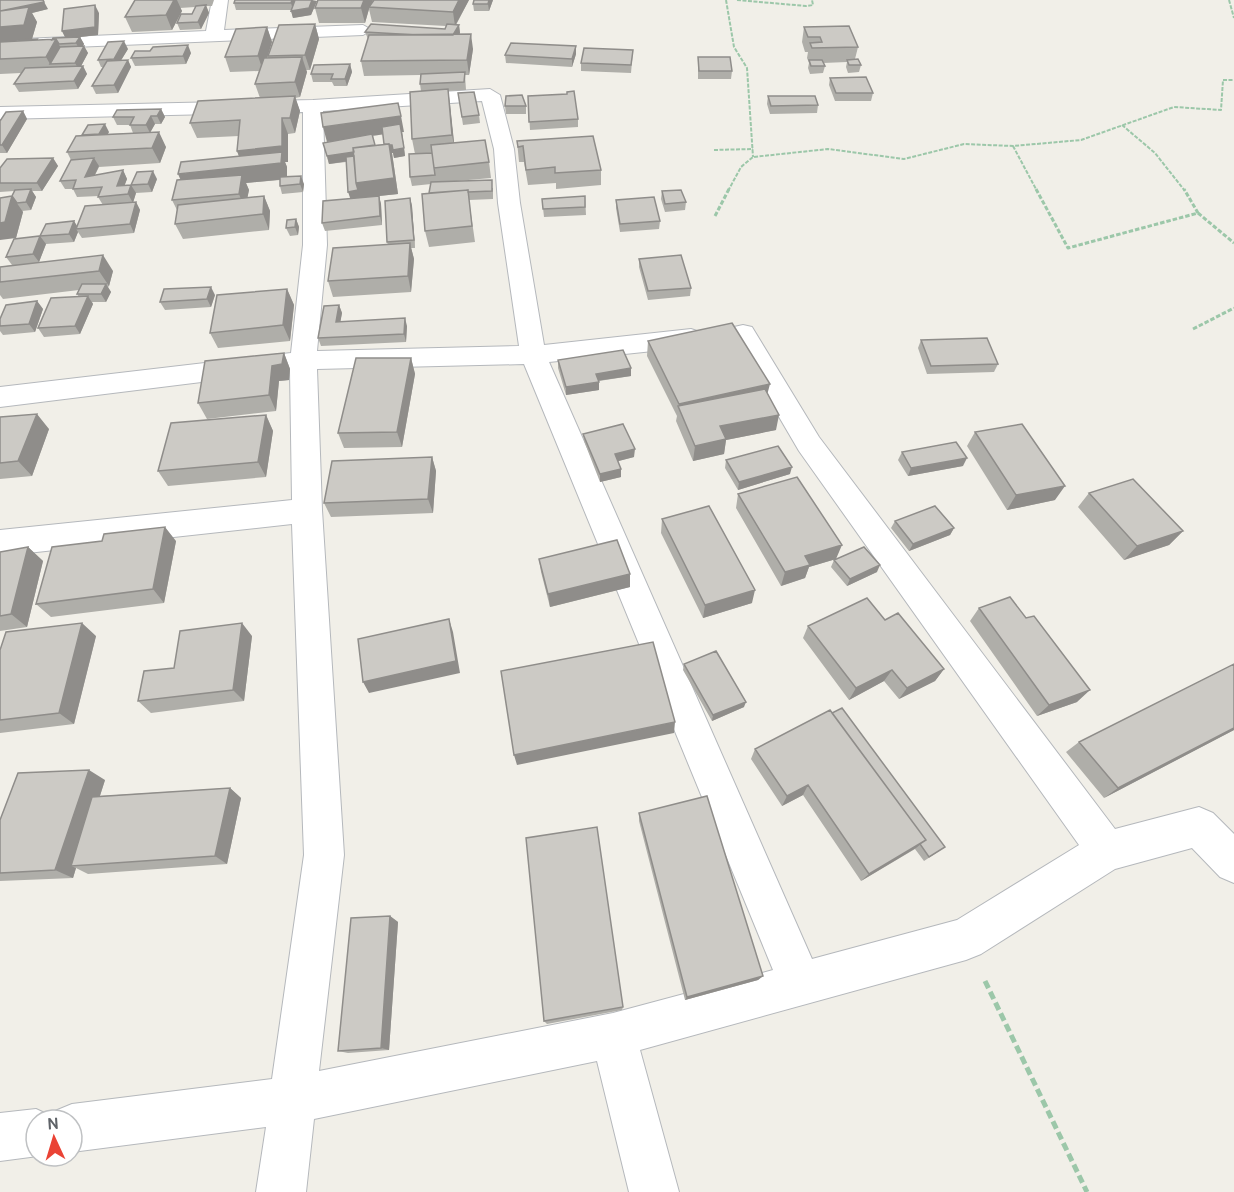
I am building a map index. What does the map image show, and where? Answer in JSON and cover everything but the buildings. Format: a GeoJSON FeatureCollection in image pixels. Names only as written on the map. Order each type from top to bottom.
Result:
{"type":"FeatureCollection","features":[{"type":"Feature","properties":{"kind":"street"},"geometry":{"type":"LineString","coordinates":[[214,35],[220,0]]}},
{"type":"Feature","properties":{"kind":"street"},"geometry":{"type":"LineString","coordinates":[[0,45],[363,30]]}},
{"type":"Feature","properties":{"kind":"street"},"geometry":{"type":"LineString","coordinates":[[0,113],[313,106],[490,95],[504,149],[509,203],[533,355],[801,984]]}},
{"type":"Feature","properties":{"kind":"street"},"geometry":{"type":"LineString","coordinates":[[281,1192],[324,855],[307,510],[303,360],[315,245],[313,106]]}},
{"type":"Feature","properties":{"kind":"street"},"geometry":{"type":"LineString","coordinates":[[0,397],[303,360],[533,355],[746,332],[809,444],[1107,851]]}},
{"type":"Feature","properties":{"kind":"street"},"geometry":{"type":"LineString","coordinates":[[0,543],[307,510]]}},
{"type":"Feature","properties":{"kind":"street"},"geometry":{"type":"LineString","coordinates":[[84,1126],[291,1100],[613,1035],[966,939],[1107,851],[1198,827],[1234,863]]}},
{"type":"Feature","properties":{"kind":"street"},"geometry":{"type":"LineString","coordinates":[[613,1035],[654,1192]]}},
{"type":"Feature","properties":{"kind":"street"},"geometry":{"type":"LineString","coordinates":[[0,1137],[24,1134]]}},
{"type":"Feature","properties":{"kind":"path"},"geometry":{"type":"LineString","coordinates":[[726,0],[734,47],[747,68],[753,157]]}},
{"type":"Feature","properties":{"kind":"path"},"geometry":{"type":"LineString","coordinates":[[737,0],[806,6],[813,5],[812,0]]}},
{"type":"Feature","properties":{"kind":"path"},"geometry":{"type":"LineString","coordinates":[[1229,0],[1234,18]]}},
{"type":"Feature","properties":{"kind":"path"},"geometry":{"type":"LineString","coordinates":[[715,216],[741,167],[753,157],[828,149],[904,159],[964,144],[1013,146],[1081,140],[1174,107],[1221,110],[1223,80],[1234,80]]}},
{"type":"Feature","properties":{"kind":"path"},"geometry":{"type":"LineString","coordinates":[[1121,124],[1146,142],[1185,188],[1198,213],[1234,243]]}},
{"type":"Feature","properties":{"kind":"path"},"geometry":{"type":"LineString","coordinates":[[1013,146],[1068,248],[1198,213]]}},
{"type":"Feature","properties":{"kind":"path"},"geometry":{"type":"LineString","coordinates":[[714,150],[753,149]]}},
{"type":"Feature","properties":{"kind":"path"},"geometry":{"type":"LineString","coordinates":[[1192,329],[1234,308]]}},
{"type":"Feature","properties":{"kind":"path"},"geometry":{"type":"LineString","coordinates":[[966,939],[1087,1192]]}}]}
